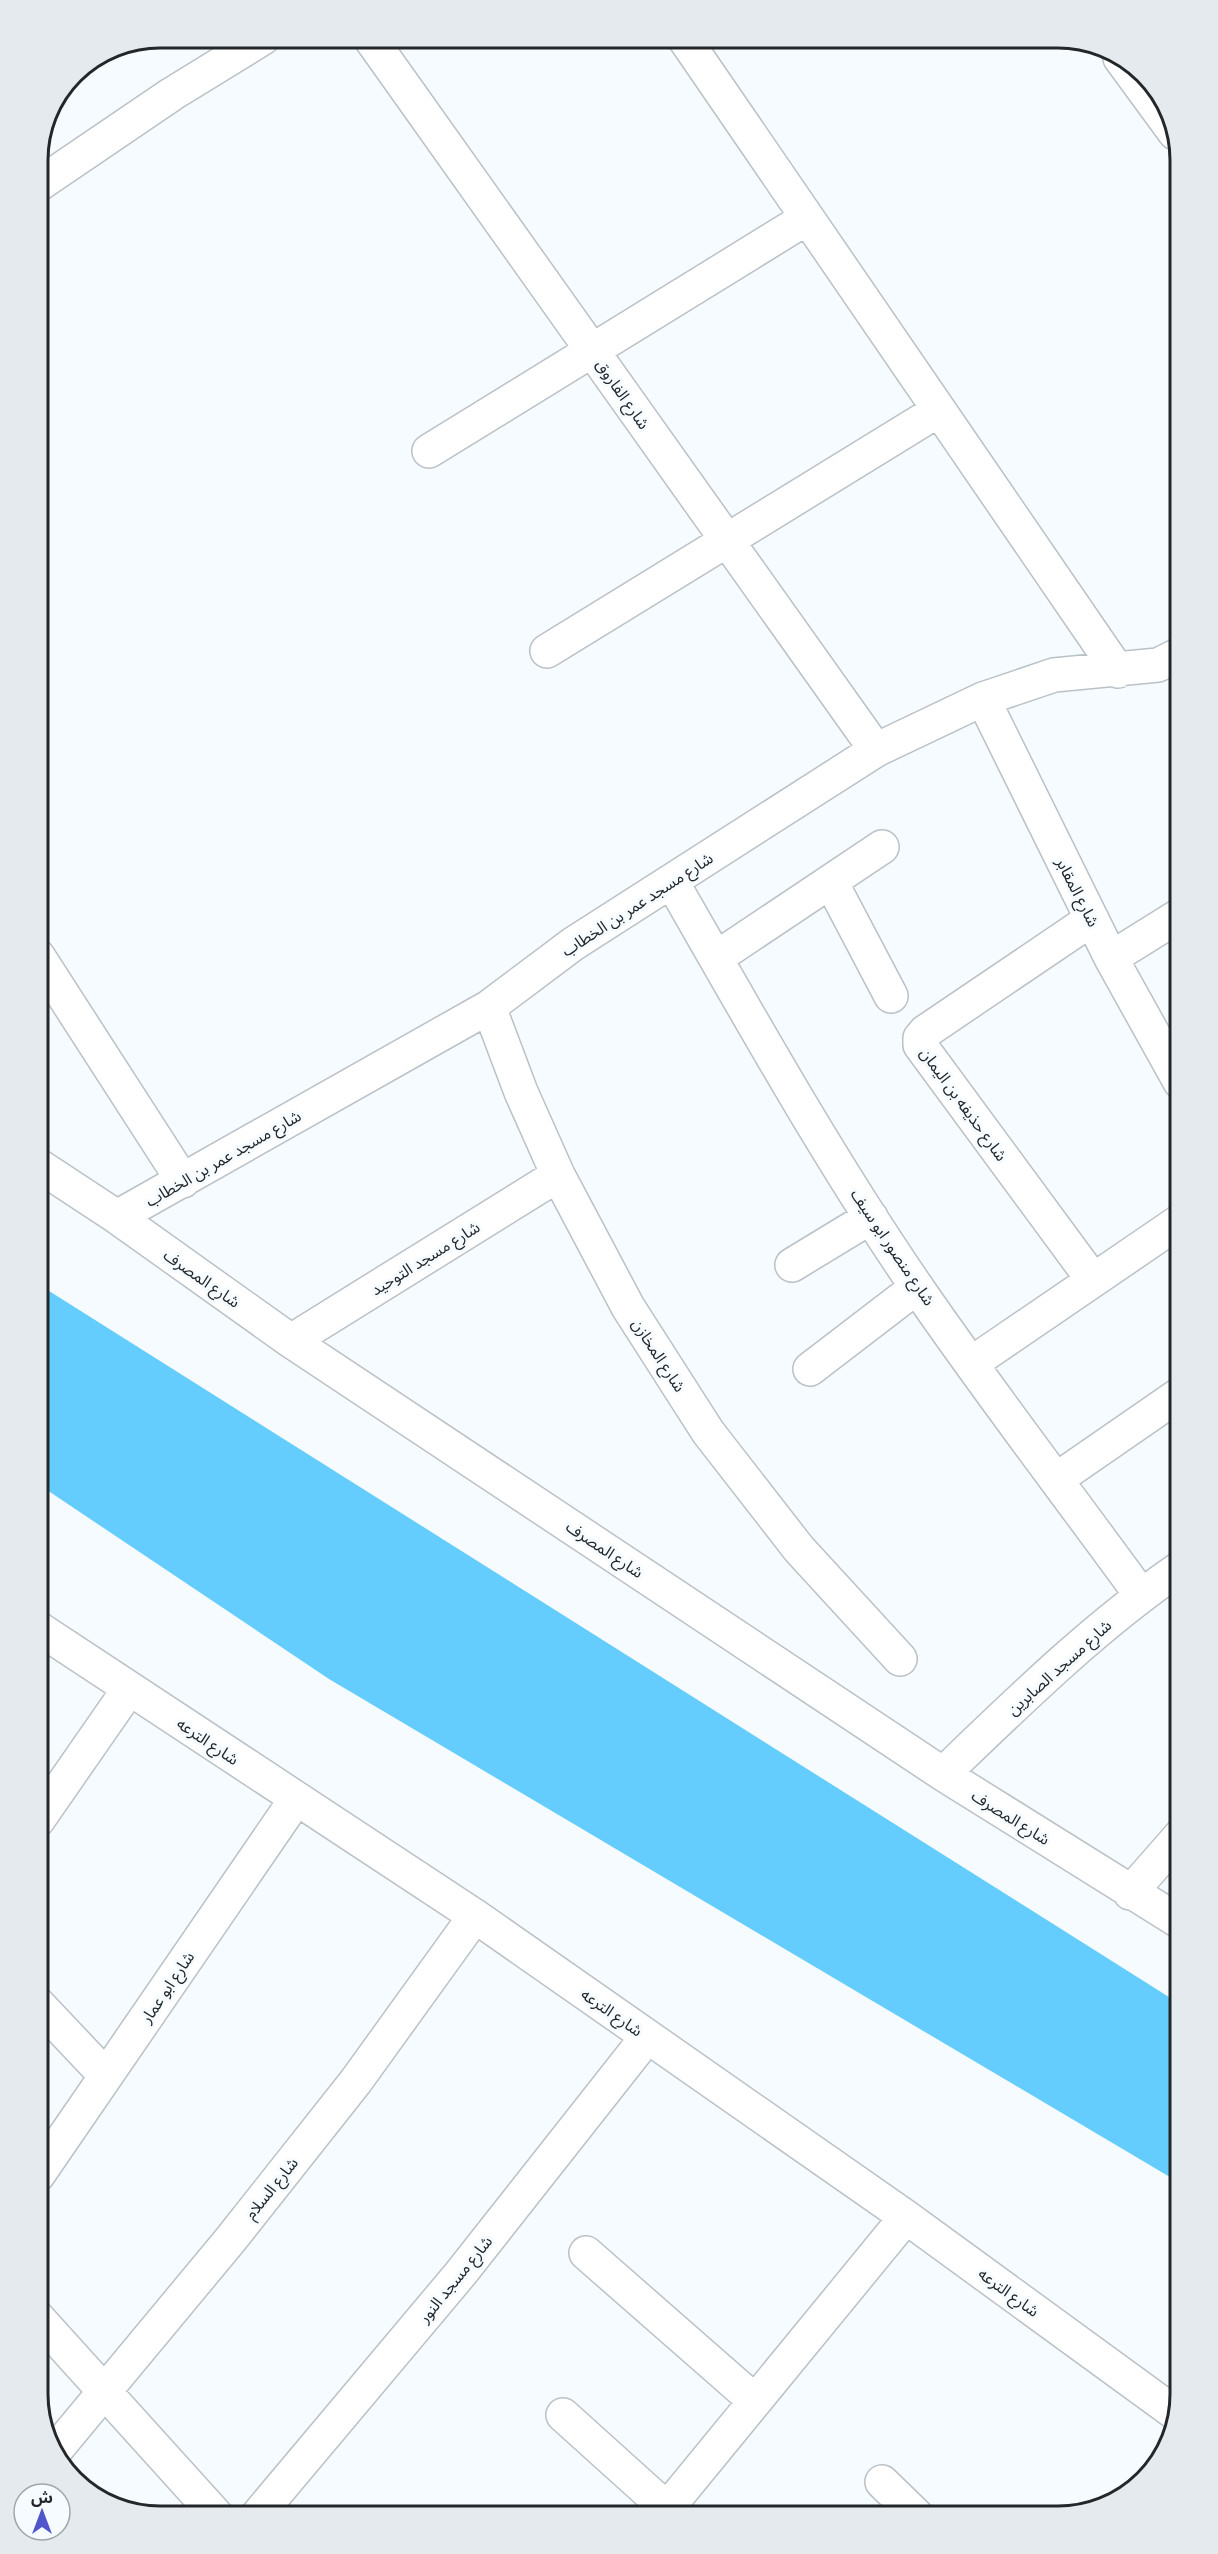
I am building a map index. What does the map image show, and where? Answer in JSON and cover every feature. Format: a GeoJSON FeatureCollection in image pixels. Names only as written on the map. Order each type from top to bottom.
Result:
{"type":"FeatureCollection","features":[{"type":"Feature","properties":{"kind":"street"},"geometry":{"type":"LineString","coordinates":[[48,178],[172,93],[246,48]]}},
{"type":"Feature","properties":{"kind":"street","name":"شارع الفاروق"},"geometry":{"type":"LineString","coordinates":[[377,48],[876,750]]}},
{"type":"Feature","properties":{"kind":"street"},"geometry":{"type":"LineString","coordinates":[[691,48],[1118,671]]}},
{"type":"Feature","properties":{"kind":"street"},"geometry":{"type":"LineString","coordinates":[[1137,81],[1157,109]]}},
{"type":"Feature","properties":{"kind":"street"},"geometry":{"type":"LineString","coordinates":[[429,451],[807,218]]}},
{"type":"Feature","properties":{"kind":"street"},"geometry":{"type":"LineString","coordinates":[[547,651],[939,410]]}},
{"type":"Feature","properties":{"kind":"street","name":"شارع مسجد عمر بن الخطاب"},"geometry":{"type":"LineString","coordinates":[[117,1217],[489,1007],[573,944],[876,750],[983,699],[1054,675],[1118,671],[1158,665],[1170,659]]}},
{"type":"Feature","properties":{"kind":"street","name":"شارع المقابر"},"geometry":{"type":"LineString","coordinates":[[983,699],[1111,958],[1170,1064]]}},
{"type":"Feature","properties":{"kind":"street"},"geometry":{"type":"LineString","coordinates":[[716,958],[882,847]]}},
{"type":"Feature","properties":{"kind":"street","name":"شارع منصور ابو سيف"},"geometry":{"type":"LineString","coordinates":[[672,882],[768,1050],[917,1287],[1141,1595]]}},
{"type":"Feature","properties":{"kind":"street"},"geometry":{"type":"LineString","coordinates":[[831,882],[891,996]]}},
{"type":"Feature","properties":{"kind":"street","name":"شارع حذيفه بن اليمان"},"geometry":{"type":"LineString","coordinates":[[1092,919],[925,1032],[920,1038],[920,1045],[1093,1280]]}},
{"type":"Feature","properties":{"kind":"street"},"geometry":{"type":"LineString","coordinates":[[1111,958],[1170,921]]}},
{"type":"Feature","properties":{"kind":"street"},"geometry":{"type":"LineString","coordinates":[[48,972],[183,1181]]}},
{"type":"Feature","properties":{"kind":"street","name":"شارع المخازن"},"geometry":{"type":"LineString","coordinates":[[489,1007],[558,1175],[628,1307],[708,1432],[799,1549],[900,1659]]}},
{"type":"Feature","properties":{"kind":"street","name":"شارع المصرف"},"geometry":{"type":"LineString","coordinates":[[48,1172],[117,1217],[291,1341],[943,1774],[1170,1916]]}},
{"type":"Feature","properties":{"kind":"street","name":"شارع مسجد التوحيد"},"geometry":{"type":"LineString","coordinates":[[291,1341],[558,1175]]}},
{"type":"Feature","properties":{"kind":"street"},"geometry":{"type":"LineString","coordinates":[[792,1265],[871,1216]]}},
{"type":"Feature","properties":{"kind":"street"},"geometry":{"type":"LineString","coordinates":[[972,1363],[1170,1228]]}},
{"type":"Feature","properties":{"kind":"street"},"geometry":{"type":"LineString","coordinates":[[810,1369],[917,1287]]}},
{"type":"Feature","properties":{"kind":"street"},"geometry":{"type":"LineString","coordinates":[[1056,1479],[1170,1401]]}},
{"type":"Feature","properties":{"kind":"street","name":"شارع مسجد الصابرين"},"geometry":{"type":"LineString","coordinates":[[943,1774],[1042,1679],[1141,1595],[1170,1575]]}},
{"type":"Feature","properties":{"kind":"street","name":"شارع الترعه"},"geometry":{"type":"LineString","coordinates":[[48,1635],[475,1917],[906,2217],[1169,2409]]}},
{"type":"Feature","properties":{"kind":"street"},"geometry":{"type":"LineString","coordinates":[[48,1806],[129,1689]]}},
{"type":"Feature","properties":{"kind":"street","name":"شارع ابو عمار"},"geometry":{"type":"LineString","coordinates":[[48,2160],[296,1799]]}},
{"type":"Feature","properties":{"kind":"street"},"geometry":{"type":"LineString","coordinates":[[1130,1893],[1170,1847]]}},
{"type":"Feature","properties":{"kind":"street","name":"شارع السلام"},"geometry":{"type":"LineString","coordinates":[[60,2444],[231,2239],[356,2081],[475,1917]]}},
{"type":"Feature","properties":{"kind":"street"},"geometry":{"type":"LineString","coordinates":[[48,2015],[106,2076]]}},
{"type":"Feature","properties":{"kind":"street","name":"شارع مسجد النور"},"geometry":{"type":"LineString","coordinates":[[265,2506],[461,2273],[647,2037]]}},
{"type":"Feature","properties":{"kind":"street"},"geometry":{"type":"LineString","coordinates":[[674,2506],[755,2401],[906,2217]]}},
{"type":"Feature","properties":{"kind":"street"},"geometry":{"type":"LineString","coordinates":[[585,2253],[755,2401]]}},
{"type":"Feature","properties":{"kind":"street"},"geometry":{"type":"LineString","coordinates":[[48,2329],[208,2506]]}},
{"type":"Feature","properties":{"kind":"street"},"geometry":{"type":"LineString","coordinates":[[563,2415],[660,2506]]}},
{"type":"Feature","properties":{"kind":"street"},"geometry":{"type":"LineString","coordinates":[[882,2482],[907,2506]]}},
{"type":"Feature","properties":{"kind":"water"},"geometry":{"type":"Polygon","coordinates":[[[48,1290],[1170,1998],[1170,2177],[329,1679],[48,1491],[48,1290]]]}}]}
